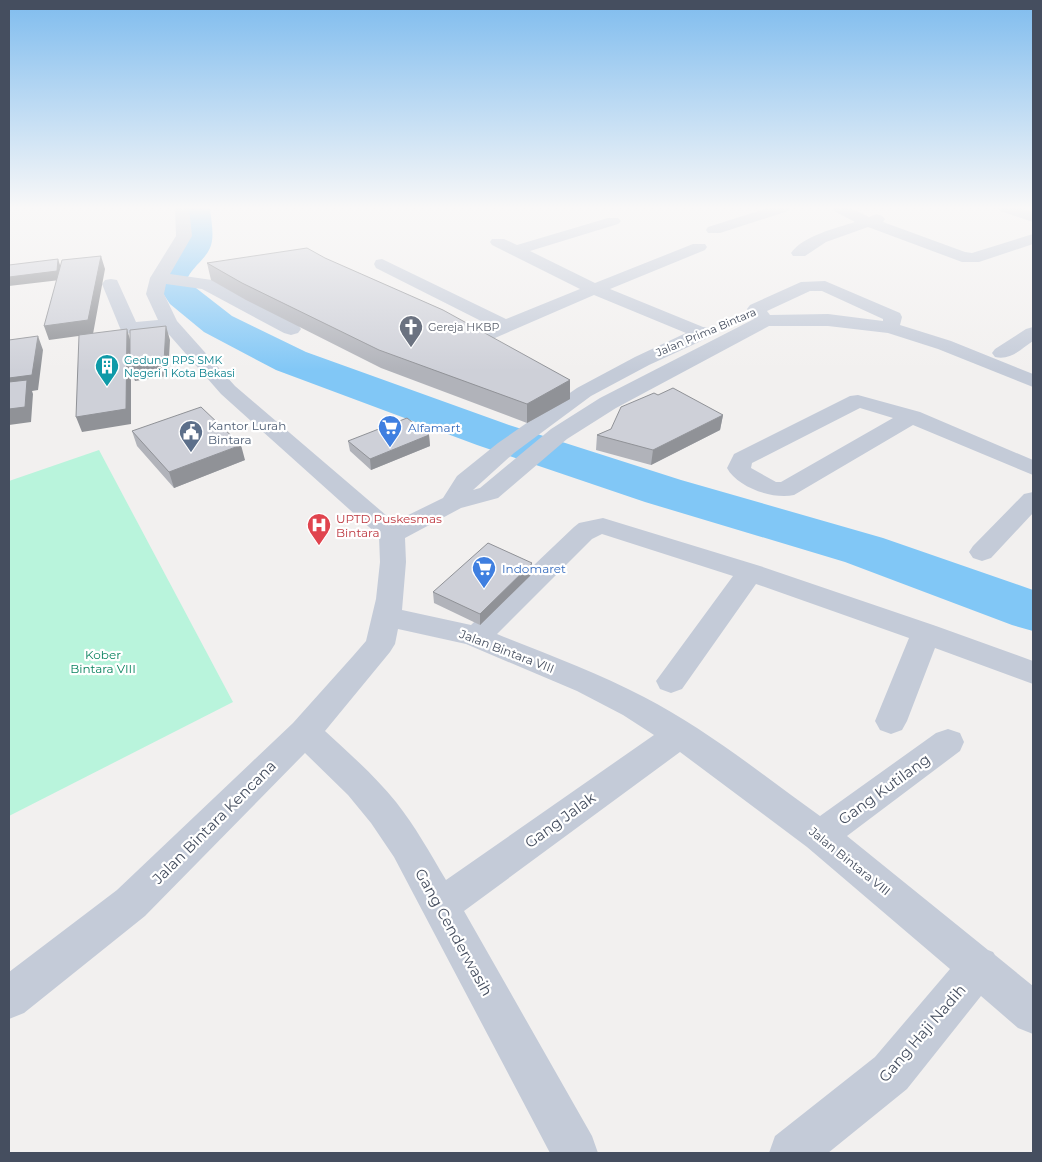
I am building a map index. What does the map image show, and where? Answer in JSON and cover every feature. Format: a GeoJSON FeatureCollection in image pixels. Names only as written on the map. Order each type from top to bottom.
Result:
{"type":"FeatureCollection","features":[{"type":"Feature","properties":{"kind":"street"},"geometry":{"type":"LineString","coordinates":[[176,262],[171,279],[155,294],[169,323],[228,390],[392,534],[393,562],[390,600],[386,617]]}},
{"type":"Feature","properties":{"kind":"street"},"geometry":{"type":"LineString","coordinates":[[538,262],[594,289],[702,333]]}},
{"type":"Feature","properties":{"kind":"street"},"geometry":{"type":"LineString","coordinates":[[474,340],[661,262]]}},
{"type":"Feature","properties":{"kind":"street"},"geometry":{"type":"LineString","coordinates":[[382,264],[507,327]]}},
{"type":"Feature","properties":{"kind":"street"},"geometry":{"type":"LineString","coordinates":[[171,279],[210,286],[291,329]]}},
{"type":"Feature","properties":{"kind":"street"},"geometry":{"type":"LineString","coordinates":[[110,284],[129,328],[144,328],[169,323]]}},
{"type":"Feature","properties":{"kind":"street"},"geometry":{"type":"LineString","coordinates":[[760,315],[807,286],[815,285],[825,286],[892,323]]}},
{"type":"Feature","properties":{"kind":"street","name":"Jalan Prima Bintara"},"geometry":{"type":"LineString","coordinates":[[392,534],[452,503],[489,493],[559,434],[608,403],[760,315]]}},
{"type":"Feature","properties":{"kind":"street","name":"Jalan Prima Bintara"},"geometry":{"type":"LineString","coordinates":[[452,503],[466,481],[506,448],[584,392],[642,361],[702,333],[760,315],[791,319],[892,323],[1002,353],[1033,365]]}},
{"type":"Feature","properties":{"kind":"street","name":"Jalan Prima Bintara"},"geometry":{"type":"LineString","coordinates":[[892,323],[1033,381]]}},
{"type":"Feature","properties":{"kind":"street"},"geometry":{"type":"LineString","coordinates":[[1002,353],[1033,332]]}},
{"type":"Feature","properties":{"kind":"street"},"geometry":{"type":"LineString","coordinates":[[584,392],[608,403]]}},
{"type":"Feature","properties":{"kind":"street"},"geometry":{"type":"LineString","coordinates":[[912,417],[785,490],[770,488],[741,472],[739,468],[742,459],[853,402],[863,401],[912,417],[1033,468]]}},
{"type":"Feature","properties":{"kind":"street"},"geometry":{"type":"LineString","coordinates":[[982,552],[1033,500]]}},
{"type":"Feature","properties":{"kind":"street"},"geometry":{"type":"LineString","coordinates":[[476,637],[583,533],[595,527],[610,527],[750,572],[926,633],[1033,673]]}},
{"type":"Feature","properties":{"kind":"street"},"geometry":{"type":"LineString","coordinates":[[671,680],[750,572]]}},
{"type":"Feature","properties":{"kind":"street","name":"Jalan Bintara VIII"},"geometry":{"type":"LineString","coordinates":[[386,617],[452,630],[476,637],[588,683],[634,706],[680,734],[820,836],[979,966],[1033,1013]]}},
{"type":"Feature","properties":{"kind":"street","name":"Jalan Bintara Kencana"},"geometry":{"type":"LineString","coordinates":[[9,998],[131,903],[305,732],[380,644],[386,617]]}},
{"type":"Feature","properties":{"kind":"street"},"geometry":{"type":"LineString","coordinates":[[891,721],[926,633]]}},
{"type":"Feature","properties":{"kind":"street","name":"Gang Cenderwasih"},"geometry":{"type":"LineString","coordinates":[[305,732],[360,785],[384,812],[407,846],[575,1153]]}},
{"type":"Feature","properties":{"kind":"street","name":"Gang Jalak"},"geometry":{"type":"LineString","coordinates":[[440,906],[680,734]]}},
{"type":"Feature","properties":{"kind":"street","name":"Gang Kutilang"},"geometry":{"type":"LineString","coordinates":[[820,836],[948,742]]}},
{"type":"Feature","properties":{"kind":"street","name":"Gang Haji Nadih"},"geometry":{"type":"LineString","coordinates":[[792,1153],[891,1074],[979,966]]}},
{"type":"Feature","properties":{"kind":"green space","name":"Kober Bintara VIII"},"geometry":{"type":"Polygon","coordinates":[[[99,450],[233,702],[9,816],[9,481],[99,450]]]}},
{"type":"Feature","properties":{"kind":"building"},"geometry":{"type":"Polygon","coordinates":[[[58,262],[57,271],[9,277],[9,265],[58,262]]]}},
{"type":"Feature","properties":{"kind":"building"},"geometry":{"type":"Polygon","coordinates":[[[61,262],[100,262],[88,320],[44,326],[61,262]]]}},
{"type":"Feature","properties":{"kind":"building","name":"Gereja HKBP"},"geometry":{"type":"Polygon","coordinates":[[[335,262],[443,310],[570,380],[527,404],[379,350],[242,283],[207,263],[335,262]]]}},
{"type":"Feature","properties":{"kind":"building"},"geometry":{"type":"Polygon","coordinates":[[[166,326],[164,362],[130,367],[130,330],[166,326]]]}},
{"type":"Feature","properties":{"kind":"building","name":"Gedung RPS SMK Negeri 1 Kota Bekasi"},"geometry":{"type":"Polygon","coordinates":[[[127,329],[126,409],[76,417],[79,335],[127,329]]]}},
{"type":"Feature","properties":{"kind":"building"},"geometry":{"type":"Polygon","coordinates":[[[38,336],[32,375],[9,378],[9,340],[38,336]]]}},
{"type":"Feature","properties":{"kind":"building"},"geometry":{"type":"Polygon","coordinates":[[[27,380],[25,407],[9,409],[9,382],[27,380]]]}},
{"type":"Feature","properties":{"kind":"building"},"geometry":{"type":"Polygon","coordinates":[[[673,388],[723,415],[653,450],[597,435],[611,429],[621,407],[654,393],[658,395],[673,388]]]}},
{"type":"Feature","properties":{"kind":"building","name":"Kantor Lurah Bintara"},"geometry":{"type":"Polygon","coordinates":[[[201,407],[241,445],[169,472],[132,431],[201,407]]]}},
{"type":"Feature","properties":{"kind":"building"},"geometry":{"type":"Polygon","coordinates":[[[407,418],[429,435],[370,459],[348,441],[407,418]]]}},
{"type":"Feature","properties":{"kind":"building","name":"Indomaret"},"geometry":{"type":"Polygon","coordinates":[[[488,543],[532,563],[480,614],[433,592],[488,543]]]}},
{"type":"Feature","properties":{"kind":"waterway"},"geometry":{"type":"LineString","coordinates":[[179,262],[170,277],[183,296],[218,324],[291,361],[493,435],[663,491],[864,550],[1033,611]]}},
{"type":"Feature","properties":{"kind":"place","name":"Gereja HKBP"},"geometry":{"type":"Point","coordinates":[411,348]}},
{"type":"Feature","properties":{"kind":"place","name":"Gedung RPS SMK Negeri 1 Kota Bekasi"},"geometry":{"type":"Point","coordinates":[107,387]}},
{"type":"Feature","properties":{"kind":"place","name":"Alfamart"},"geometry":{"type":"Point","coordinates":[390,448]}},
{"type":"Feature","properties":{"kind":"place","name":"Kantor Lurah Bintara"},"geometry":{"type":"Point","coordinates":[191,453]}},
{"type":"Feature","properties":{"kind":"place","name":"UPTD Puskesmas Bintara"},"geometry":{"type":"Point","coordinates":[319,546]}},
{"type":"Feature","properties":{"kind":"place","name":"Indomaret"},"geometry":{"type":"Point","coordinates":[484,589]}}]}
